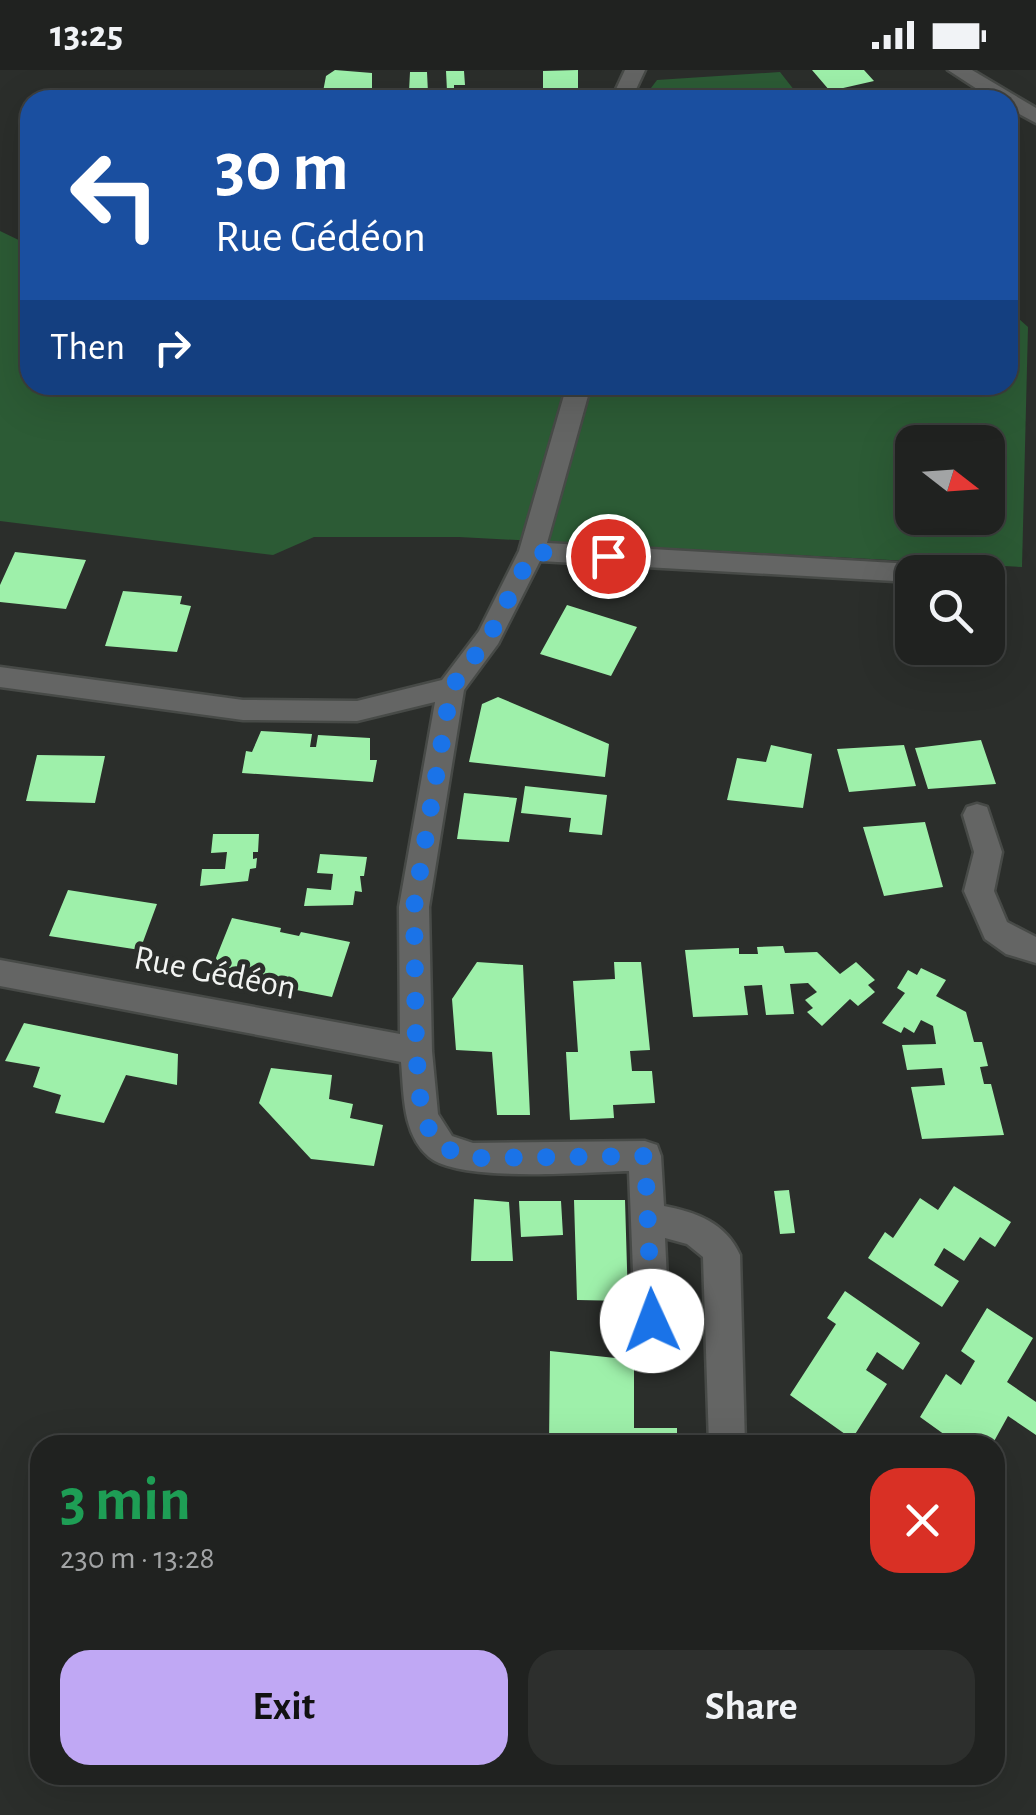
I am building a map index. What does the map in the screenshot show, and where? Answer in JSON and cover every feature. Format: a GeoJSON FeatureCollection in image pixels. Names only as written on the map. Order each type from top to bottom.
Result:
{"type":"FeatureCollection","features":[{"type":"Feature","properties":{"kind":"street"},"geometry":{"type":"LineString","coordinates":[[958,70],[991,90]]}},
{"type":"Feature","properties":{"kind":"street"},"geometry":{"type":"LineString","coordinates":[[576,395],[532,552],[489,637],[451,688],[414,907],[416,1051],[422,1118],[441,1147],[473,1158],[645,1156],[652,1321]]}},
{"type":"Feature","properties":{"kind":"street"},"geometry":{"type":"LineString","coordinates":[[532,552],[895,572]]}},
{"type":"Feature","properties":{"kind":"street"},"geometry":{"type":"LineString","coordinates":[[0,677],[243,710],[357,710],[451,688]]}},
{"type":"Feature","properties":{"kind":"street"},"geometry":{"type":"LineString","coordinates":[[977,815],[988,852],[980,891],[996,930],[1016,944],[1036,950]]}},
{"type":"Feature","properties":{"kind":"street","name":"Rue Gédéon"},"geometry":{"type":"LineString","coordinates":[[0,973],[416,1051]]}},
{"type":"Feature","properties":{"kind":"street"},"geometry":{"type":"LineString","coordinates":[[648,1219],[694,1226],[723,1254],[727,1435]]}},
{"type":"Feature","properties":{"kind":"green space"},"geometry":{"type":"Polygon","coordinates":[[[780,72],[794,90],[650,90],[657,80],[780,72]]]}},
{"type":"Feature","properties":{"kind":"green space"},"geometry":{"type":"Polygon","coordinates":[[[0,231],[20,241],[20,395],[1018,395],[1018,318],[1028,327],[1022,567],[1005,566],[1005,555],[895,555],[895,560],[459,537],[314,537],[273,555],[0,521],[0,231]]]}},
{"type":"Feature","properties":{"kind":"building"},"geometry":{"type":"Polygon","coordinates":[[[335,70],[372,73],[372,90],[323,90],[326,76],[335,70]]]}},
{"type":"Feature","properties":{"kind":"building"},"geometry":{"type":"Polygon","coordinates":[[[578,70],[578,90],[543,90],[543,71],[578,70]]]}},
{"type":"Feature","properties":{"kind":"building"},"geometry":{"type":"Polygon","coordinates":[[[812,70],[864,70],[874,81],[834,90],[829,90],[812,70]]]}},
{"type":"Feature","properties":{"kind":"building"},"geometry":{"type":"Polygon","coordinates":[[[446,71],[464,71],[465,85],[447,90],[446,71]]]}},
{"type":"Feature","properties":{"kind":"building"},"geometry":{"type":"Polygon","coordinates":[[[410,72],[427,72],[428,90],[409,90],[410,72]]]}},
{"type":"Feature","properties":{"kind":"building"},"geometry":{"type":"Polygon","coordinates":[[[15,552],[86,560],[66,609],[0,602],[0,585],[15,552]]]}},
{"type":"Feature","properties":{"kind":"building"},"geometry":{"type":"Polygon","coordinates":[[[123,591],[182,596],[180,604],[191,606],[177,652],[105,646],[123,591]]]}},
{"type":"Feature","properties":{"kind":"building"},"geometry":{"type":"Polygon","coordinates":[[[567,605],[637,627],[611,676],[540,654],[567,605]]]}},
{"type":"Feature","properties":{"kind":"building"},"geometry":{"type":"Polygon","coordinates":[[[498,697],[609,744],[605,777],[469,762],[482,704],[498,697]]]}},
{"type":"Feature","properties":{"kind":"building"},"geometry":{"type":"Polygon","coordinates":[[[261,731],[312,734],[310,747],[316,747],[318,735],[370,738],[370,760],[377,760],[373,782],[242,773],[246,751],[252,752],[261,731]]]}},
{"type":"Feature","properties":{"kind":"building"},"geometry":{"type":"Polygon","coordinates":[[[981,740],[996,784],[928,789],[915,748],[981,740]]]}},
{"type":"Feature","properties":{"kind":"building"},"geometry":{"type":"Polygon","coordinates":[[[771,745],[812,754],[803,808],[727,800],[737,758],[766,762],[771,745]]]}},
{"type":"Feature","properties":{"kind":"building"},"geometry":{"type":"Polygon","coordinates":[[[904,745],[916,786],[849,792],[837,749],[904,745]]]}},
{"type":"Feature","properties":{"kind":"building"},"geometry":{"type":"Polygon","coordinates":[[[37,755],[105,756],[95,803],[26,801],[37,755]]]}},
{"type":"Feature","properties":{"kind":"building"},"geometry":{"type":"Polygon","coordinates":[[[525,786],[607,795],[602,835],[569,832],[571,818],[521,813],[525,786]]]}},
{"type":"Feature","properties":{"kind":"building"},"geometry":{"type":"Polygon","coordinates":[[[464,793],[517,798],[509,842],[457,839],[464,793]]]}},
{"type":"Feature","properties":{"kind":"building"},"geometry":{"type":"Polygon","coordinates":[[[925,822],[943,887],[884,896],[863,827],[925,822]]]}},
{"type":"Feature","properties":{"kind":"building"},"geometry":{"type":"Polygon","coordinates":[[[213,834],[259,834],[258,852],[253,852],[256,868],[250,869],[248,881],[200,886],[202,869],[225,869],[227,852],[211,853],[213,834]]]}},
{"type":"Feature","properties":{"kind":"building"},"geometry":{"type":"Polygon","coordinates":[[[320,854],[367,857],[364,876],[360,876],[362,892],[355,891],[353,905],[304,906],[307,888],[331,890],[333,874],[317,873],[320,854]]]}},
{"type":"Feature","properties":{"kind":"building"},"geometry":{"type":"Polygon","coordinates":[[[68,890],[157,904],[140,950],[49,936],[68,890]]]}},
{"type":"Feature","properties":{"kind":"building"},"geometry":{"type":"Polygon","coordinates":[[[232,918],[281,928],[280,932],[299,936],[301,932],[350,942],[332,997],[276,986],[279,979],[274,978],[268,977],[265,984],[210,973],[232,918]]]}},
{"type":"Feature","properties":{"kind":"building"},"geometry":{"type":"Polygon","coordinates":[[[783,946],[785,953],[817,952],[840,974],[856,962],[875,980],[868,985],[875,992],[858,1006],[850,999],[822,1026],[807,1012],[813,1008],[805,1000],[817,992],[808,983],[790,984],[794,1014],[766,1015],[762,985],[744,986],[748,1015],[693,1017],[685,950],[739,948],[739,954],[758,954],[757,947],[783,946]]]}},
{"type":"Feature","properties":{"kind":"building"},"geometry":{"type":"Polygon","coordinates":[[[477,962],[523,965],[530,1115],[497,1115],[492,1052],[456,1050],[452,999],[477,962]]]}},
{"type":"Feature","properties":{"kind":"building"},"geometry":{"type":"Polygon","coordinates":[[[614,962],[641,962],[650,1050],[630,1051],[632,1071],[652,1071],[655,1103],[613,1105],[614,1118],[570,1120],[566,1052],[578,1052],[573,981],[615,979],[614,962]]]}},
{"type":"Feature","properties":{"kind":"building"},"geometry":{"type":"Polygon","coordinates":[[[921,968],[946,980],[936,996],[966,1012],[974,1042],[982,1042],[988,1066],[980,1067],[984,1084],[991,1084],[1004,1135],[922,1139],[911,1087],[945,1085],[942,1068],[907,1070],[902,1045],[936,1044],[933,1026],[921,1020],[914,1033],[904,1027],[901,1033],[882,1023],[905,993],[897,988],[908,970],[917,975],[921,968]]]}},
{"type":"Feature","properties":{"kind":"building"},"geometry":{"type":"Polygon","coordinates":[[[24,1023],[178,1054],[177,1085],[126,1075],[104,1123],[55,1113],[61,1095],[33,1087],[40,1067],[5,1061],[24,1023]]]}},
{"type":"Feature","properties":{"kind":"building"},"geometry":{"type":"Polygon","coordinates":[[[271,1068],[332,1075],[329,1099],[353,1104],[350,1118],[383,1125],[374,1166],[311,1159],[259,1103],[271,1068]]]}},
{"type":"Feature","properties":{"kind":"building"},"geometry":{"type":"Polygon","coordinates":[[[954,1186],[1011,1222],[995,1247],[980,1237],[964,1261],[944,1248],[934,1265],[959,1281],[942,1307],[868,1258],[885,1232],[893,1238],[920,1198],[938,1210],[954,1186]]]}},
{"type":"Feature","properties":{"kind":"building"},"geometry":{"type":"Polygon","coordinates":[[[789,1190],[795,1233],[780,1234],[774,1191],[789,1190]]]}},
{"type":"Feature","properties":{"kind":"building"},"geometry":{"type":"Polygon","coordinates":[[[474,1199],[509,1202],[513,1261],[471,1261],[474,1199]]]}},
{"type":"Feature","properties":{"kind":"building"},"geometry":{"type":"Polygon","coordinates":[[[574,1200],[625,1200],[628,1301],[577,1300],[574,1200]]]}},
{"type":"Feature","properties":{"kind":"building"},"geometry":{"type":"Polygon","coordinates":[[[519,1201],[561,1201],[563,1235],[521,1237],[519,1201]]]}},
{"type":"Feature","properties":{"kind":"building"},"geometry":{"type":"Polygon","coordinates":[[[845,1291],[920,1343],[903,1370],[877,1352],[866,1370],[887,1384],[855,1435],[846,1435],[790,1395],[836,1324],[827,1318],[845,1291]]]}},
{"type":"Feature","properties":{"kind":"building"},"geometry":{"type":"Polygon","coordinates":[[[987,1308],[1033,1338],[1007,1382],[1036,1402],[1036,1435],[1008,1416],[998,1435],[945,1435],[920,1417],[946,1374],[961,1385],[975,1361],[961,1351],[987,1308]]]}},
{"type":"Feature","properties":{"kind":"building"},"geometry":{"type":"Polygon","coordinates":[[[550,1351],[634,1360],[634,1428],[677,1428],[677,1435],[549,1435],[550,1351]]]}},
{"type":"Feature","properties":{"kind":"route"},"geometry":{"type":"LineString","coordinates":[[608,556],[532,552],[489,637],[451,688],[414,907],[416,1051],[422,1118],[441,1147],[473,1158],[645,1156],[652,1321]]}}]}
